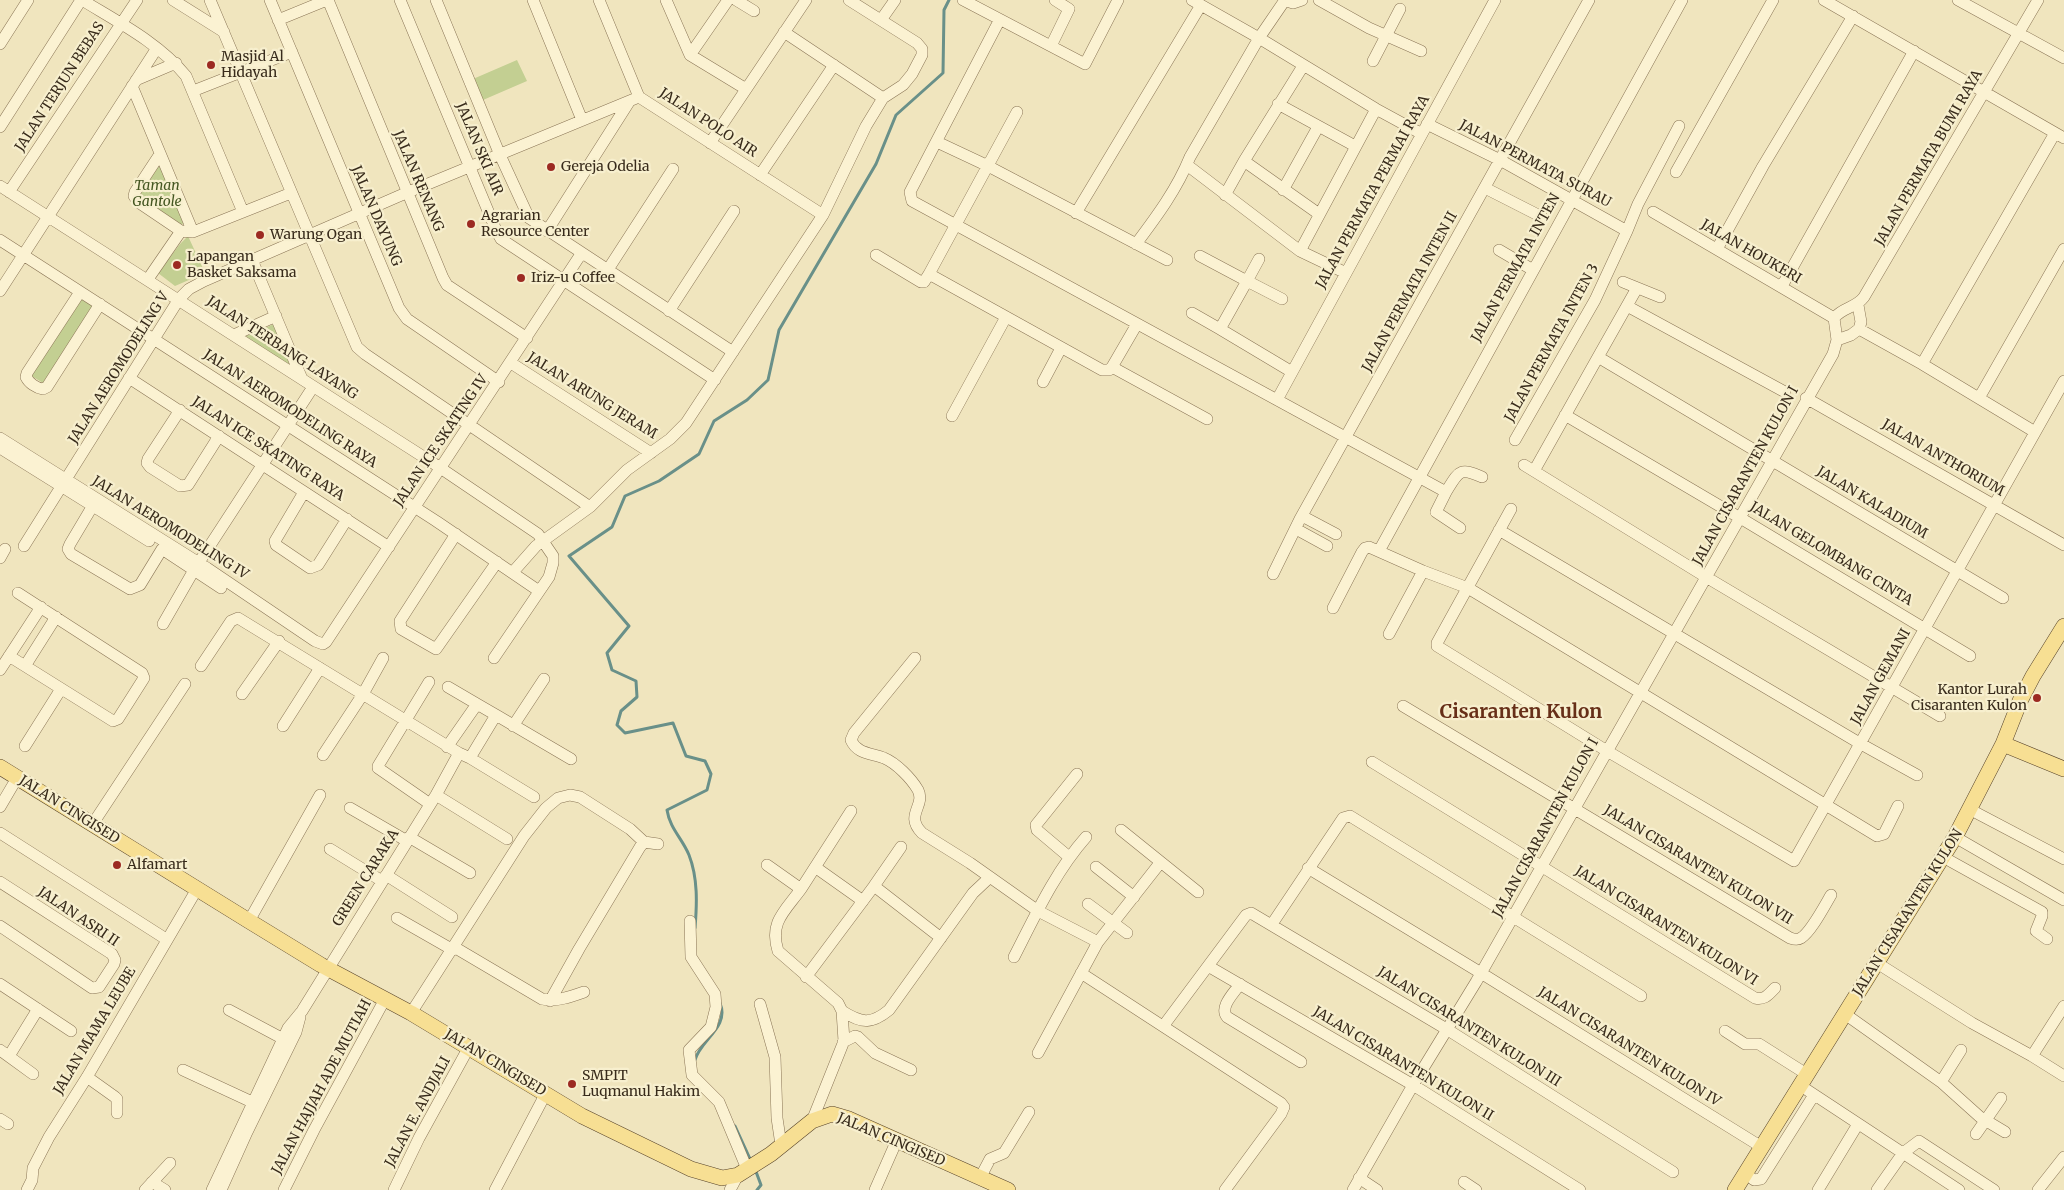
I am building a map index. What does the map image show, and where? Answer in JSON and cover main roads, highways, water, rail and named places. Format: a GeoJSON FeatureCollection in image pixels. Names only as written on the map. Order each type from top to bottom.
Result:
{"type":"FeatureCollection","features":[{"type":"Feature","properties":{"kind":"main road","name":"JALAN CISARANTEN KULON"},"geometry":{"type":"LineString","coordinates":[[1736,1190],[1760,1146],[1804,1080],[1971,810],[2004,744],[2020,701],[2064,626]]}},
{"type":"Feature","properties":{"kind":"main road"},"geometry":{"type":"LineString","coordinates":[[2004,744],[2064,769]]}},
{"type":"Feature","properties":{"kind":"main road","name":"JALAN CINGISED"},"geometry":{"type":"LineString","coordinates":[[0,767],[15,782],[92,825],[249,922],[411,1013],[582,1116],[690,1168],[722,1178],[747,1169],[812,1121],[826,1115],[836,1115],[1008,1190]]}},
{"type":"Feature","properties":{"kind":"waterway"},"geometry":{"type":"LineString","coordinates":[[695,928],[696,891],[692,864],[686,849],[673,828],[667,810],[707,790],[711,774],[705,761],[686,756],[673,723],[625,733],[617,725],[621,711],[637,697],[636,681],[612,670],[607,653],[629,626],[569,556],[612,527],[625,496],[659,481],[699,454],[714,421],[747,400],[768,380],[779,330],[876,164],[896,115],[943,73],[944,10],[949,0]]}},
{"type":"Feature","properties":{"kind":"waterway"},"geometry":{"type":"LineString","coordinates":[[695,1060],[702,1046],[718,1026],[722,1012],[720,1003]]}},
{"type":"Feature","properties":{"kind":"waterway"},"geometry":{"type":"LineString","coordinates":[[735,1126],[751,1161]]}},
{"type":"Feature","properties":{"kind":"waterway"},"geometry":{"type":"LineString","coordinates":[[755,1169],[761,1185],[757,1190]]}},
{"type":"Feature","properties":{"kind":"place","name":"Masjid Al Hidayah"},"geometry":{"type":"Point","coordinates":[211,65]}},
{"type":"Feature","properties":{"kind":"place","name":"Gereja Odelia"},"geometry":{"type":"Point","coordinates":[551,167]}},
{"type":"Feature","properties":{"kind":"place","name":"Agrarian Resource Center"},"geometry":{"type":"Point","coordinates":[471,224]}},
{"type":"Feature","properties":{"kind":"place","name":"Warung Ogan"},"geometry":{"type":"Point","coordinates":[260,235]}},
{"type":"Feature","properties":{"kind":"place","name":"Lapangan Basket Saksama"},"geometry":{"type":"Point","coordinates":[177,265]}},
{"type":"Feature","properties":{"kind":"place","name":"Iriz-u Coffee"},"geometry":{"type":"Point","coordinates":[521,278]}},
{"type":"Feature","properties":{"kind":"place","name":"Kantor Lurah Cisaranten Kulon"},"geometry":{"type":"Point","coordinates":[2037,698]}},
{"type":"Feature","properties":{"kind":"place","name":"Alfamart"},"geometry":{"type":"Point","coordinates":[117,865]}},
{"type":"Feature","properties":{"kind":"place","name":"SMPIT Luqmanul Hakim"},"geometry":{"type":"Point","coordinates":[572,1084]}},
{"type":"Feature","properties":{"kind":"district","name":"Cisaranten Kulon"},"geometry":{"type":"Point","coordinates":[1521,713]}},
{"type":"Feature","properties":{"kind":"park label","name":"Taman Gantole"},"geometry":{"type":"Point","coordinates":[157,194]}}]}
